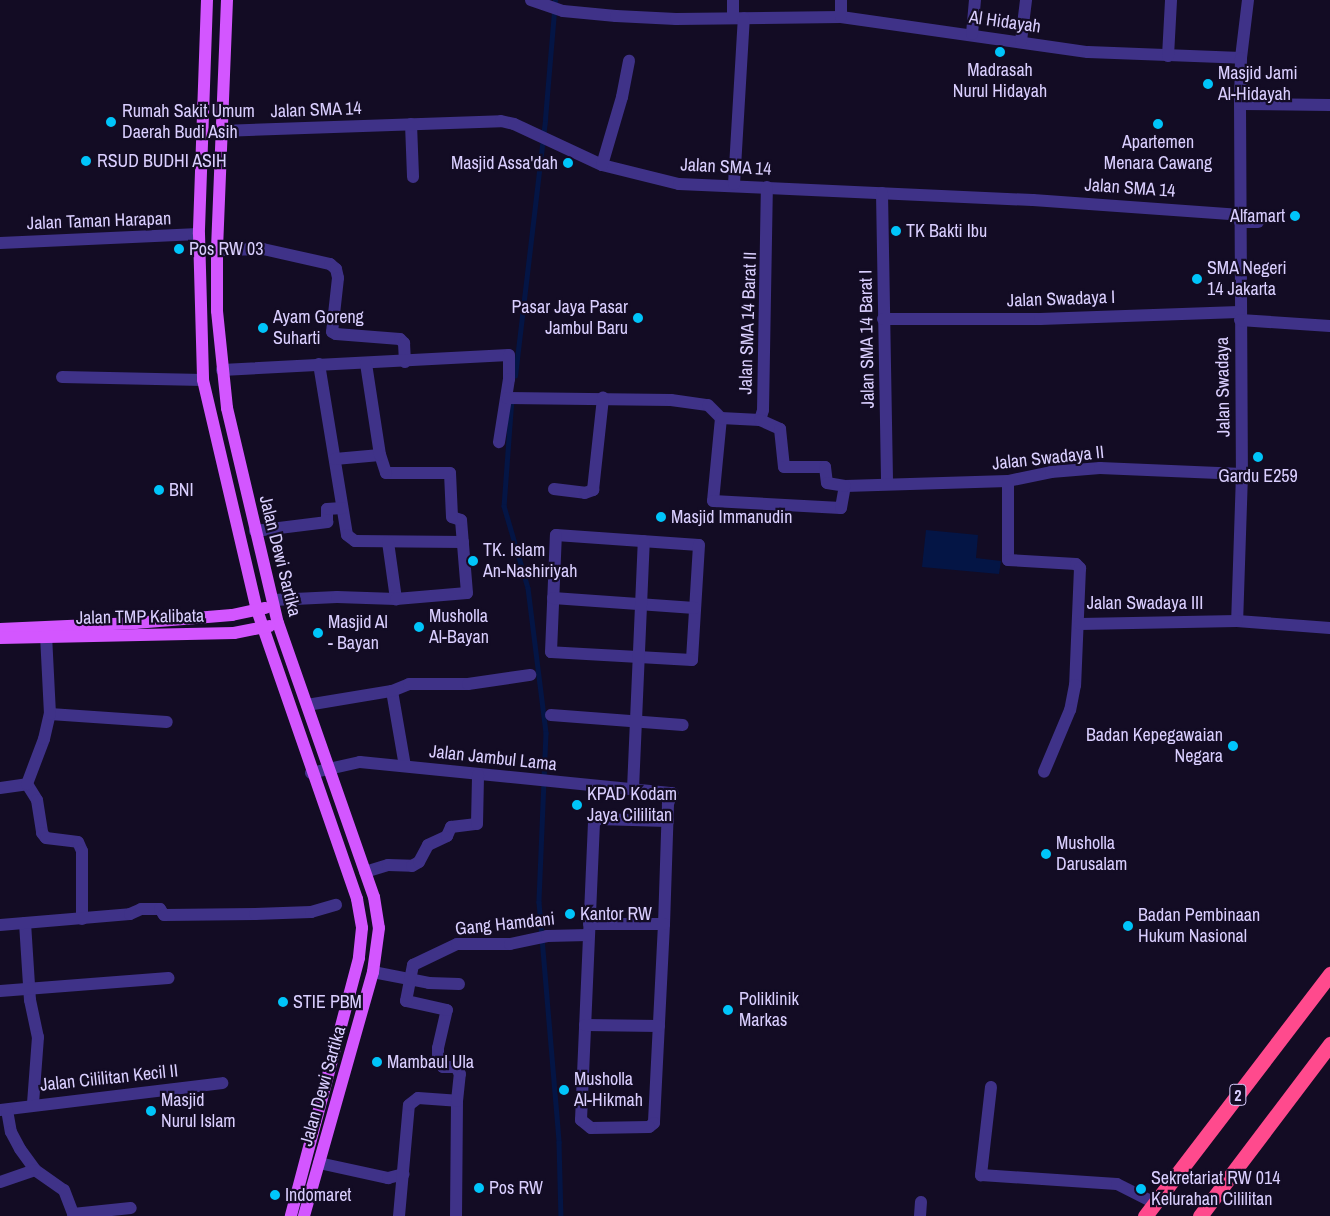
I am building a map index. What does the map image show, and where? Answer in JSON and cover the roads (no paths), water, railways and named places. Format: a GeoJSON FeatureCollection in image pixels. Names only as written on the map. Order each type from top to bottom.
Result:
{"type":"FeatureCollection","features":[{"type":"Feature","properties":{"kind":"highway","name":"2"},"geometry":{"type":"LineString","coordinates":[[1145,1216],[1330,974]]}},
{"type":"Feature","properties":{"kind":"highway"},"geometry":{"type":"LineString","coordinates":[[1200,1216],[1330,1044]]}},
{"type":"Feature","properties":{"kind":"main road","name":"Jalan Dewi Sartika"},"geometry":{"type":"LineString","coordinates":[[207,0],[199,234],[203,380],[262,628],[311,773],[357,899],[361,942],[291,1216]]}},
{"type":"Feature","properties":{"kind":"main road","name":"Jalan Dewi Sartika"},"geometry":{"type":"LineString","coordinates":[[227,0],[217,250],[222,370],[235,450],[278,623],[365,872],[379,920],[373,972],[304,1216]]}},
{"type":"Feature","properties":{"kind":"main road","name":"Jalan TMP Kalibata"},"geometry":{"type":"LineString","coordinates":[[0,629],[135,623],[257,610],[273,603]]}},
{"type":"Feature","properties":{"kind":"main road","name":"Jalan TMP Kalibata"},"geometry":{"type":"LineString","coordinates":[[0,638],[234,633],[278,623]]}},
{"type":"Feature","properties":{"kind":"street"},"geometry":{"type":"LineString","coordinates":[[733,0],[738,18],[734,184]]}},
{"type":"Feature","properties":{"kind":"street"},"geometry":{"type":"LineString","coordinates":[[840,0],[841,17]]}},
{"type":"Feature","properties":{"kind":"street"},"geometry":{"type":"LineString","coordinates":[[972,34],[975,0]]}},
{"type":"Feature","properties":{"kind":"street"},"geometry":{"type":"LineString","coordinates":[[1021,41],[1026,0]]}},
{"type":"Feature","properties":{"kind":"street"},"geometry":{"type":"LineString","coordinates":[[1168,56],[1171,0]]}},
{"type":"Feature","properties":{"kind":"street","name":"Jalan Swadaya"},"geometry":{"type":"LineString","coordinates":[[1237,621],[1242,474],[1240,104],[1241,58],[1248,0]]}},
{"type":"Feature","properties":{"kind":"street","name":"Al Hidayah"},"geometry":{"type":"LineString","coordinates":[[536,1],[616,16],[841,17],[972,34],[1088,52],[1241,58]]}},
{"type":"Feature","properties":{"kind":"street"},"geometry":{"type":"LineString","coordinates":[[602,165],[622,98],[629,61]]}},
{"type":"Feature","properties":{"kind":"street"},"geometry":{"type":"LineString","coordinates":[[1240,104],[1330,105]]}},
{"type":"Feature","properties":{"kind":"street","name":"Jalan SMA 14"},"geometry":{"type":"LineString","coordinates":[[221,131],[501,121],[602,165],[679,184],[734,184],[882,193],[1240,218],[1258,222]]}},
{"type":"Feature","properties":{"kind":"street"},"geometry":{"type":"LineString","coordinates":[[411,124],[413,177]]}},
{"type":"Feature","properties":{"kind":"street","name":"Jalan SMA 14 Barat II"},"geometry":{"type":"LineString","coordinates":[[511,398],[603,398],[698,402],[708,406],[721,418],[760,420],[768,279],[767,187]]}},
{"type":"Feature","properties":{"kind":"street","name":"Jalan SMA 14 Barat I"},"geometry":{"type":"LineString","coordinates":[[882,193],[887,484]]}},
{"type":"Feature","properties":{"kind":"street","name":"Jalan Taman Harapan"},"geometry":{"type":"LineString","coordinates":[[0,243],[199,234]]}},
{"type":"Feature","properties":{"kind":"street"},"geometry":{"type":"LineString","coordinates":[[217,250],[263,249],[330,264],[336,268],[338,278],[332,332],[336,334],[400,339],[404,343],[404,362]]}},
{"type":"Feature","properties":{"kind":"street","name":"Jalan Swadaya I"},"geometry":{"type":"LineString","coordinates":[[884,319],[1240,316],[1330,326]]}},
{"type":"Feature","properties":{"kind":"street"},"geometry":{"type":"LineString","coordinates":[[222,370],[319,364],[404,362],[509,355],[511,398],[500,442]]}},
{"type":"Feature","properties":{"kind":"street"},"geometry":{"type":"LineString","coordinates":[[273,603],[337,597],[396,600],[467,594],[461,519],[452,517],[450,472],[388,474],[380,455],[366,363]]}},
{"type":"Feature","properties":{"kind":"street"},"geometry":{"type":"LineString","coordinates":[[319,364],[347,535],[351,539],[388,542],[463,542]]}},
{"type":"Feature","properties":{"kind":"street"},"geometry":{"type":"LineString","coordinates":[[62,377],[203,380]]}},
{"type":"Feature","properties":{"kind":"street"},"geometry":{"type":"LineString","coordinates":[[554,489],[586,493],[593,490],[603,398]]}},
{"type":"Feature","properties":{"kind":"street"},"geometry":{"type":"LineString","coordinates":[[721,418],[713,501],[841,508],[845,486]]}},
{"type":"Feature","properties":{"kind":"street"},"geometry":{"type":"LineString","coordinates":[[760,420],[780,429],[784,467],[825,467],[828,483],[845,486],[887,484]]}},
{"type":"Feature","properties":{"kind":"street"},"geometry":{"type":"LineString","coordinates":[[335,459],[380,455]]}},
{"type":"Feature","properties":{"kind":"street","name":"Jalan Swadaya II"},"geometry":{"type":"LineString","coordinates":[[887,484],[1008,481],[1051,472],[1100,468],[1242,474]]}},
{"type":"Feature","properties":{"kind":"street","name":"Jalan Swadaya III"},"geometry":{"type":"LineString","coordinates":[[1008,481],[1008,558],[1079,565],[1080,624],[1237,621]]}},
{"type":"Feature","properties":{"kind":"street"},"geometry":{"type":"LineString","coordinates":[[256,532],[327,522],[327,509],[342,508]]}},
{"type":"Feature","properties":{"kind":"street"},"geometry":{"type":"LineString","coordinates":[[556,535],[699,545],[692,660],[551,652],[553,598],[556,535]]}},
{"type":"Feature","properties":{"kind":"street"},"geometry":{"type":"LineString","coordinates":[[633,789],[644,541]]}},
{"type":"Feature","properties":{"kind":"street"},"geometry":{"type":"LineString","coordinates":[[388,542],[396,600]]}},
{"type":"Feature","properties":{"kind":"street"},"geometry":{"type":"LineString","coordinates":[[553,598],[695,608]]}},
{"type":"Feature","properties":{"kind":"street"},"geometry":{"type":"LineString","coordinates":[[1237,621],[1330,628]]}},
{"type":"Feature","properties":{"kind":"street"},"geometry":{"type":"LineString","coordinates":[[1044,772],[1070,710],[1075,686],[1080,624]]}},
{"type":"Feature","properties":{"kind":"street"},"geometry":{"type":"LineString","coordinates":[[27,784],[44,739],[50,714],[46,636]]}},
{"type":"Feature","properties":{"kind":"street"},"geometry":{"type":"LineString","coordinates":[[307,705],[392,691],[409,684],[468,684],[530,676]]}},
{"type":"Feature","properties":{"kind":"street"},"geometry":{"type":"LineString","coordinates":[[392,691],[405,766]]}},
{"type":"Feature","properties":{"kind":"street"},"geometry":{"type":"LineString","coordinates":[[50,714],[167,722]]}},
{"type":"Feature","properties":{"kind":"street"},"geometry":{"type":"LineString","coordinates":[[551,715],[683,725]]}},
{"type":"Feature","properties":{"kind":"street","name":"Jalan Jambul Lama"},"geometry":{"type":"LineString","coordinates":[[311,773],[328,767],[360,762],[672,793],[668,821]]}},
{"type":"Feature","properties":{"kind":"street"},"geometry":{"type":"LineString","coordinates":[[365,872],[388,865],[412,866],[419,862],[428,845],[447,836],[450,827],[477,824],[478,775]]}},
{"type":"Feature","properties":{"kind":"street"},"geometry":{"type":"LineString","coordinates":[[0,788],[27,784]]}},
{"type":"Feature","properties":{"kind":"street"},"geometry":{"type":"LineString","coordinates":[[27,784],[37,800],[42,833],[46,838],[78,842],[82,852],[82,919]]}},
{"type":"Feature","properties":{"kind":"street"},"geometry":{"type":"LineString","coordinates":[[595,820],[668,821],[654,1123],[645,1127],[590,1128],[581,1120],[595,820]]}},
{"type":"Feature","properties":{"kind":"street"},"geometry":{"type":"LineString","coordinates":[[0,926],[130,914],[141,909],[159,908],[164,915],[254,914],[311,912],[336,905]]}},
{"type":"Feature","properties":{"kind":"street"},"geometry":{"type":"LineString","coordinates":[[25,923],[28,987],[38,1037],[33,1104]]}},
{"type":"Feature","properties":{"kind":"street","name":"Gang Hamdani"},"geometry":{"type":"LineString","coordinates":[[408,978],[413,965],[457,944],[510,944],[530,938],[589,929],[664,924]]}},
{"type":"Feature","properties":{"kind":"street"},"geometry":{"type":"LineString","coordinates":[[373,972],[459,984]]}},
{"type":"Feature","properties":{"kind":"street"},"geometry":{"type":"LineString","coordinates":[[0,991],[28,987],[169,978]]}},
{"type":"Feature","properties":{"kind":"street"},"geometry":{"type":"LineString","coordinates":[[408,978],[406,1001],[447,1010],[438,1048],[438,1060],[443,1067],[458,1069],[456,1216]]}},
{"type":"Feature","properties":{"kind":"street"},"geometry":{"type":"LineString","coordinates":[[586,1025],[659,1026]]}},
{"type":"Feature","properties":{"kind":"street","name":"Jalan Cililitan Kecil II"},"geometry":{"type":"LineString","coordinates":[[3,1110],[33,1104],[222,1083]]}},
{"type":"Feature","properties":{"kind":"street"},"geometry":{"type":"LineString","coordinates":[[991,1087],[981,1175],[1117,1184],[1155,1203]]}},
{"type":"Feature","properties":{"kind":"street"},"geometry":{"type":"LineString","coordinates":[[399,1216],[409,1105],[413,1099],[457,1101]]}},
{"type":"Feature","properties":{"kind":"street"},"geometry":{"type":"LineString","coordinates":[[3,1110],[6,1134],[35,1170],[64,1190],[74,1215],[131,1208]]}},
{"type":"Feature","properties":{"kind":"street"},"geometry":{"type":"LineString","coordinates":[[319,1163],[388,1178],[404,1174]]}},
{"type":"Feature","properties":{"kind":"street"},"geometry":{"type":"LineString","coordinates":[[0,1182],[35,1170]]}},
{"type":"Feature","properties":{"kind":"street"},"geometry":{"type":"LineString","coordinates":[[920,1216],[921,1202]]}},
{"type":"Feature","properties":{"kind":"water"},"geometry":{"type":"Polygon","coordinates":[[[926,530],[978,535],[976,558],[1001,561],[999,574],[922,567],[926,530]]]}},
{"type":"Feature","properties":{"kind":"waterway"},"geometry":{"type":"LineString","coordinates":[[515,376],[545,119],[555,0]]}},
{"type":"Feature","properties":{"kind":"waterway"},"geometry":{"type":"LineString","coordinates":[[512,398],[504,506],[528,588],[546,733],[539,902],[559,1142],[561,1216]]}},
{"type":"Feature","properties":{"kind":"place","name":"Madrasah Nurul Hidayah"},"geometry":{"type":"Point","coordinates":[1000,52]}},
{"type":"Feature","properties":{"kind":"place","name":"Masjid Jami Al-Hidayah"},"geometry":{"type":"Point","coordinates":[1208,84]}},
{"type":"Feature","properties":{"kind":"place","name":"Rumah Sakit Umum Daerah Budi Asih"},"geometry":{"type":"Point","coordinates":[111,122]}},
{"type":"Feature","properties":{"kind":"place","name":"Apartemen Menara Cawang"},"geometry":{"type":"Point","coordinates":[1158,124]}},
{"type":"Feature","properties":{"kind":"place","name":"RSUD BUDHI ASIH"},"geometry":{"type":"Point","coordinates":[86,161]}},
{"type":"Feature","properties":{"kind":"place","name":"Masjid Assa'dah"},"geometry":{"type":"Point","coordinates":[568,163]}},
{"type":"Feature","properties":{"kind":"place","name":"Alfamart"},"geometry":{"type":"Point","coordinates":[1295,216]}},
{"type":"Feature","properties":{"kind":"place","name":"TK Bakti Ibu"},"geometry":{"type":"Point","coordinates":[896,231]}},
{"type":"Feature","properties":{"kind":"place","name":"Pos RW 03"},"geometry":{"type":"Point","coordinates":[179,249]}},
{"type":"Feature","properties":{"kind":"place","name":"SMA Negeri 14 Jakarta"},"geometry":{"type":"Point","coordinates":[1197,279]}},
{"type":"Feature","properties":{"kind":"place","name":"Pasar Jaya Pasar Jambul Baru"},"geometry":{"type":"Point","coordinates":[638,318]}},
{"type":"Feature","properties":{"kind":"place","name":"Ayam Goreng Suharti"},"geometry":{"type":"Point","coordinates":[263,328]}},
{"type":"Feature","properties":{"kind":"place","name":"Gardu E259"},"geometry":{"type":"Point","coordinates":[1258,457]}},
{"type":"Feature","properties":{"kind":"place","name":"BNI"},"geometry":{"type":"Point","coordinates":[159,490]}},
{"type":"Feature","properties":{"kind":"place","name":"Masjid Immanudin"},"geometry":{"type":"Point","coordinates":[661,517]}},
{"type":"Feature","properties":{"kind":"place","name":"TK. Islam An-Nashiriyah"},"geometry":{"type":"Point","coordinates":[473,561]}},
{"type":"Feature","properties":{"kind":"place","name":"Musholla Al-Bayan"},"geometry":{"type":"Point","coordinates":[419,627]}},
{"type":"Feature","properties":{"kind":"place","name":"Masjid Al - Bayan"},"geometry":{"type":"Point","coordinates":[318,633]}},
{"type":"Feature","properties":{"kind":"place","name":"Badan Kepegawaian Negara"},"geometry":{"type":"Point","coordinates":[1233,746]}},
{"type":"Feature","properties":{"kind":"place","name":"KPAD Kodam Jaya Cililitan"},"geometry":{"type":"Point","coordinates":[577,805]}},
{"type":"Feature","properties":{"kind":"place","name":"Musholla Darusalam"},"geometry":{"type":"Point","coordinates":[1046,854]}},
{"type":"Feature","properties":{"kind":"place","name":"Kantor RW"},"geometry":{"type":"Point","coordinates":[570,914]}},
{"type":"Feature","properties":{"kind":"place","name":"Badan Pembinaan Hukum Nasional"},"geometry":{"type":"Point","coordinates":[1128,926]}},
{"type":"Feature","properties":{"kind":"place","name":"STIE PBM"},"geometry":{"type":"Point","coordinates":[283,1002]}},
{"type":"Feature","properties":{"kind":"place","name":"Poliklinik Markas"},"geometry":{"type":"Point","coordinates":[728,1010]}},
{"type":"Feature","properties":{"kind":"place","name":"Mambaul Ula"},"geometry":{"type":"Point","coordinates":[377,1062]}},
{"type":"Feature","properties":{"kind":"place","name":"Musholla Al-Hikmah"},"geometry":{"type":"Point","coordinates":[564,1090]}},
{"type":"Feature","properties":{"kind":"place","name":"Masjid Nurul Islam"},"geometry":{"type":"Point","coordinates":[151,1111]}},
{"type":"Feature","properties":{"kind":"place","name":"Pos RW"},"geometry":{"type":"Point","coordinates":[479,1188]}},
{"type":"Feature","properties":{"kind":"place","name":"Sekretariat RW 014 Kelurahan Cililitan"},"geometry":{"type":"Point","coordinates":[1141,1189]}},
{"type":"Feature","properties":{"kind":"place","name":"Indomaret"},"geometry":{"type":"Point","coordinates":[275,1195]}}]}
